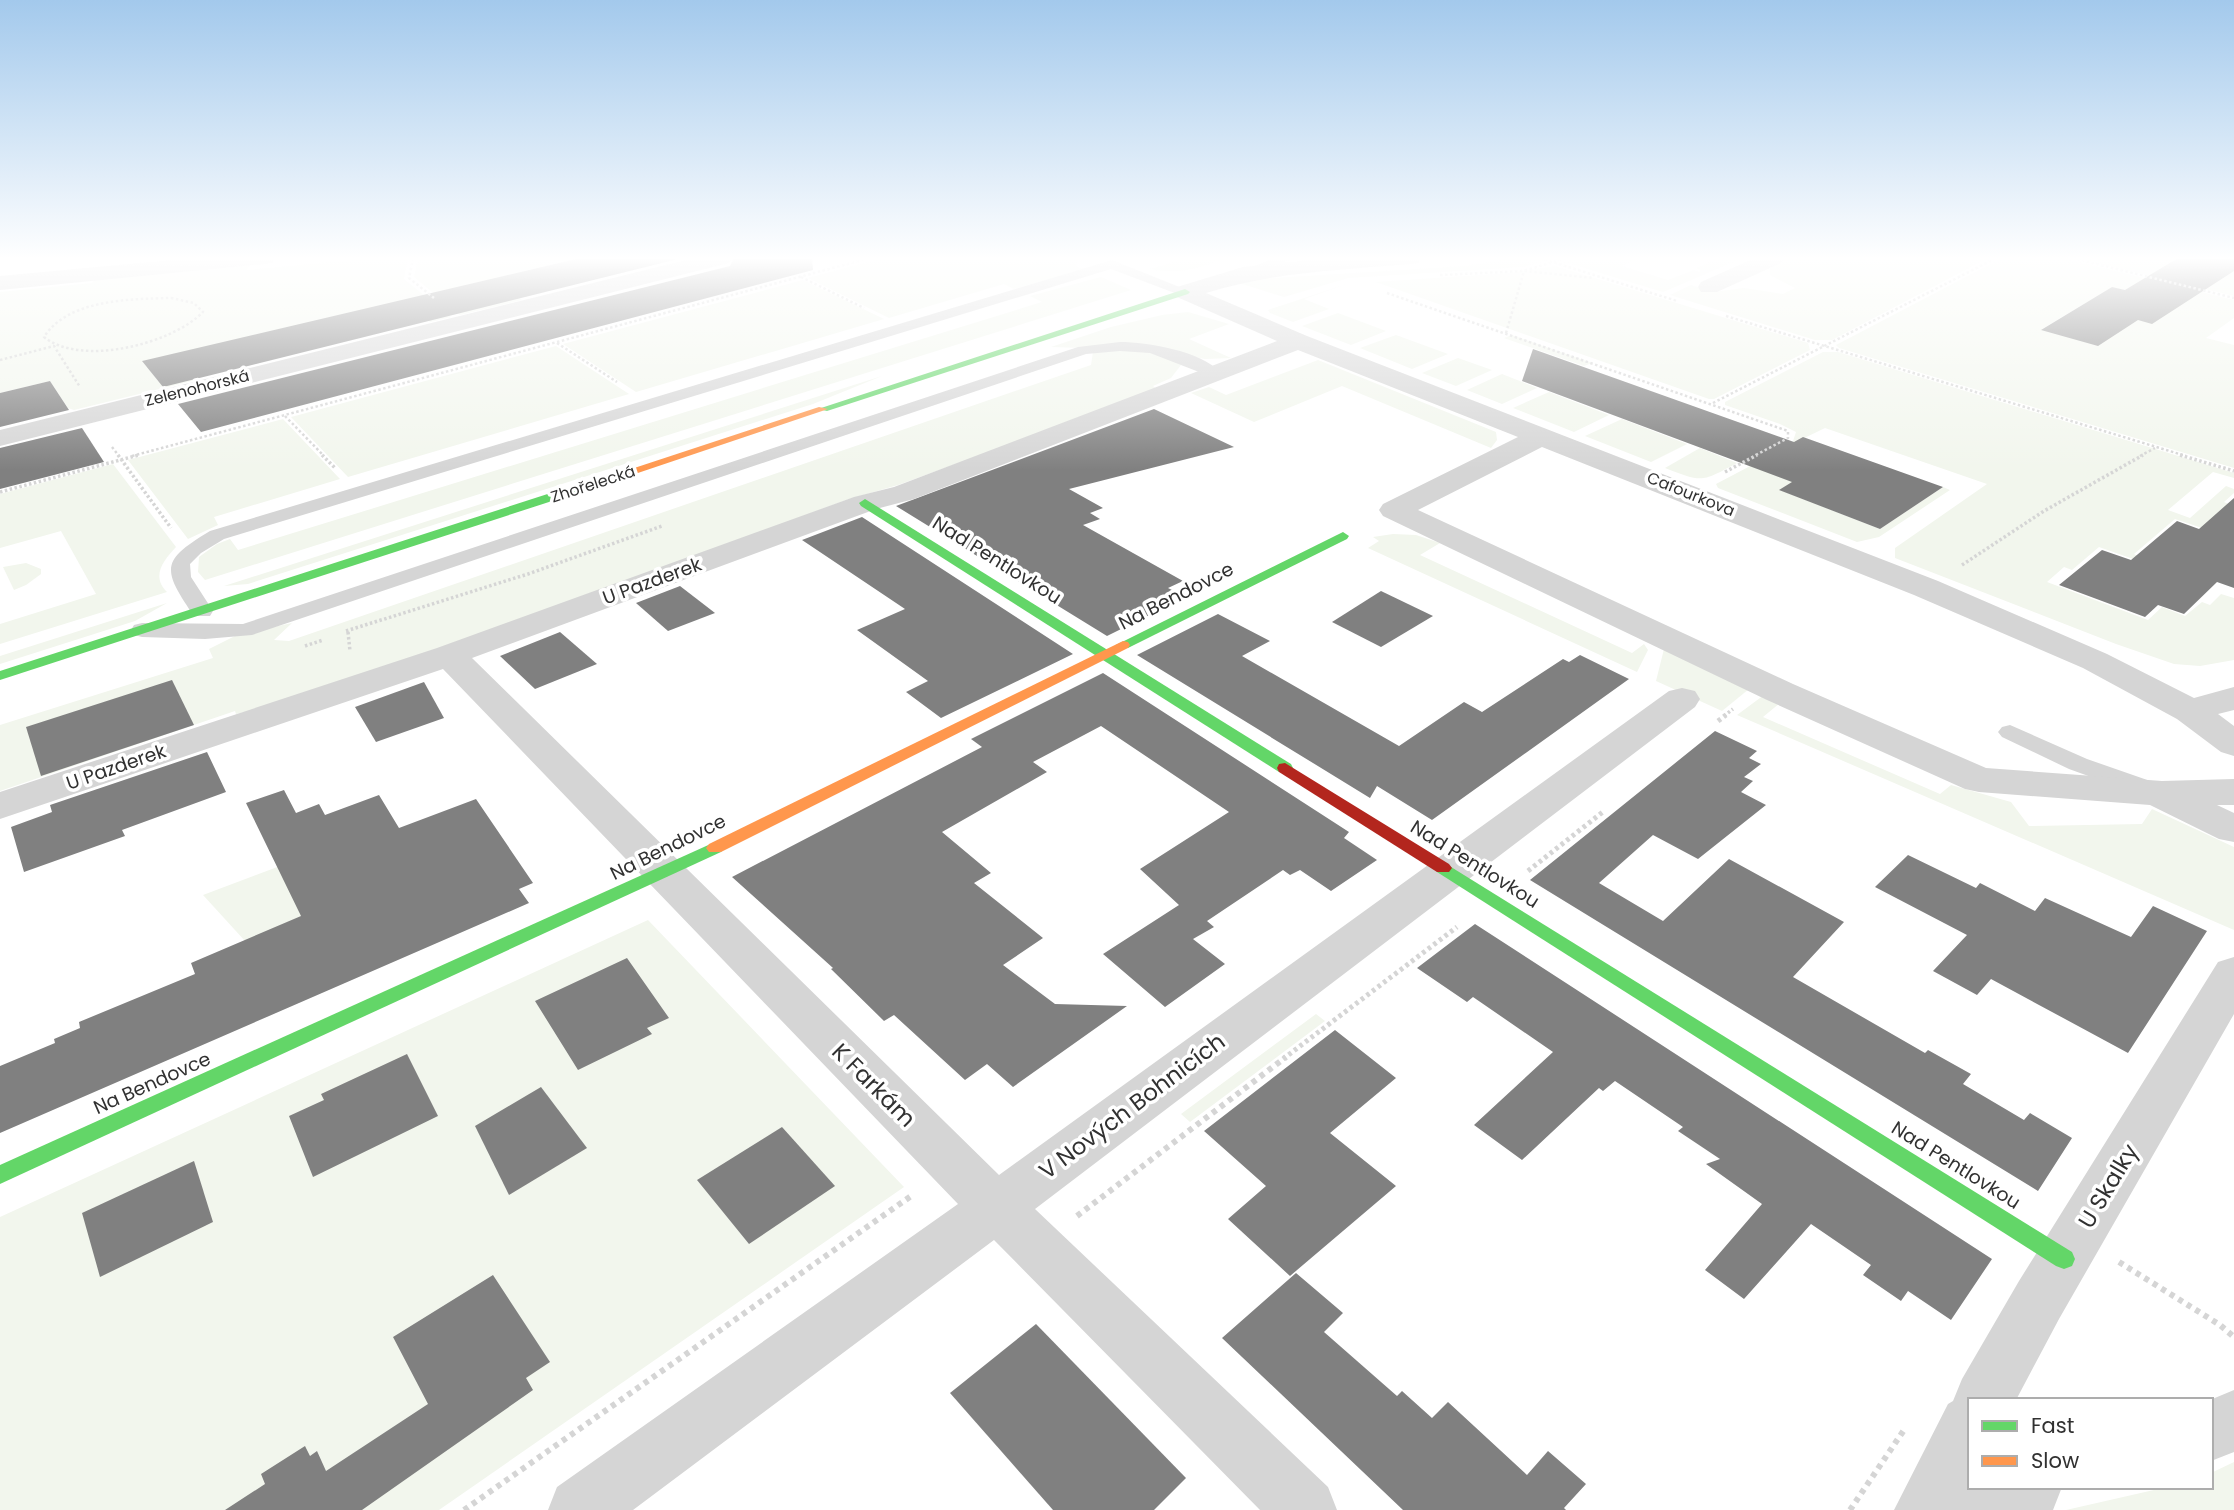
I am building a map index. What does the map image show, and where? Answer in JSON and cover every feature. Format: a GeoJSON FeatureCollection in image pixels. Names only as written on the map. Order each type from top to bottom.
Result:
{"type":"FeatureCollection","features":[{"type":"Feature","properties":{"kind":"street","name":"Zelenohorská"},"geometry":{"type":"LineString","coordinates":[[0,438],[438,328]]}},
{"type":"Feature","properties":{"kind":"street","name":"Zhořelecká"},"geometry":{"type":"LineString","coordinates":[[0,676],[1073,328]]}},
{"type":"Feature","properties":{"kind":"street","name":"Cafourkova"},"geometry":{"type":"LineString","coordinates":[[1269,328],[1926,588],[2095,661],[2190,711],[2234,744]]}},
{"type":"Feature","properties":{"kind":"street","name":"U Pazderek"},"geometry":{"type":"LineString","coordinates":[[0,806],[449,655],[865,503],[989,461],[1159,396],[1212,372],[1298,341]]}},
{"type":"Feature","properties":{"kind":"street"},"geometry":{"type":"LineString","coordinates":[[1542,436],[1394,510],[1780,692],[1979,780],[2158,793],[2234,792]]}},
{"type":"Feature","properties":{"kind":"street","name":"Nad Pentlovkou"},"geometry":{"type":"LineString","coordinates":[[865,503],[1107,654],[1446,872],[2071,1248]]}},
{"type":"Feature","properties":{"kind":"street","name":"Na Bendovce"},"geometry":{"type":"LineString","coordinates":[[0,1175],[665,873],[1343,536]]}},
{"type":"Feature","properties":{"kind":"street","name":"K Farkám"},"geometry":{"type":"LineString","coordinates":[[449,655],[940,1152],[1304,1510]]}},
{"type":"Feature","properties":{"kind":"street"},"geometry":{"type":"LineString","coordinates":[[2190,711],[2234,698]]}},
{"type":"Feature","properties":{"kind":"street","name":"V Nových Bohnicích"},"geometry":{"type":"LineString","coordinates":[[580,1510],[997,1207],[1446,872],[1697,712]]}},
{"type":"Feature","properties":{"kind":"street"},"geometry":{"type":"LineString","coordinates":[[2158,793],[2234,829]]}},
{"type":"Feature","properties":{"kind":"street","name":"U Skalky"},"geometry":{"type":"LineString","coordinates":[[1984,1398],[2234,974]]}},
{"type":"Feature","properties":{"kind":"street"},"geometry":{"type":"LineString","coordinates":[[2213,1430],[2234,1420]]}},
{"type":"Feature","properties":{"kind":"street"},"geometry":{"type":"LineString","coordinates":[[1927,1508],[1968,1429]]}},
{"type":"Feature","properties":{"kind":"street"},"geometry":{"type":"LineString","coordinates":[[1927,1508],[2020,1489]]}},
{"type":"Feature","properties":{"kind":"lane"},"geometry":{"type":"LineString","coordinates":[[202,611],[181,577],[180,562],[217,534],[886,328]]}},
{"type":"Feature","properties":{"kind":"lane"},"geometry":{"type":"LineString","coordinates":[[142,630],[244,630],[288,617],[1084,351],[1115,345],[1150,347],[1212,372]]}},
{"type":"Feature","properties":{"kind":"lane"},"geometry":{"type":"LineString","coordinates":[[2010,732],[2078,764],[2158,793]]}},
{"type":"Feature","properties":{"kind":"path"},"geometry":{"type":"LineString","coordinates":[[49,328],[44,337],[54,346]]}},
{"type":"Feature","properties":{"kind":"path"},"geometry":{"type":"LineString","coordinates":[[0,360],[54,346],[93,350],[140,344],[185,328]]}},
{"type":"Feature","properties":{"kind":"path"},"geometry":{"type":"LineString","coordinates":[[0,492],[608,328]]}},
{"type":"Feature","properties":{"kind":"path"},"geometry":{"type":"LineString","coordinates":[[1493,328],[1788,431],[1788,438],[1688,493]]}},
{"type":"Feature","properties":{"kind":"path"},"geometry":{"type":"LineString","coordinates":[[1506,333],[1507,328]]}},
{"type":"Feature","properties":{"kind":"path"},"geometry":{"type":"LineString","coordinates":[[1766,328],[2234,471]]}},
{"type":"Feature","properties":{"kind":"path"},"geometry":{"type":"LineString","coordinates":[[1712,403],[1861,328]]}},
{"type":"Feature","properties":{"kind":"path"},"geometry":{"type":"LineString","coordinates":[[112,447],[182,543],[194,549]]}},
{"type":"Feature","properties":{"kind":"path"},"geometry":{"type":"LineString","coordinates":[[1926,588],[2054,506],[2155,447]]}},
{"type":"Feature","properties":{"kind":"path"},"geometry":{"type":"LineString","coordinates":[[1697,712],[1724,716]]}},
{"type":"Feature","properties":{"kind":"path"},"geometry":{"type":"LineString","coordinates":[[1527,872],[1614,803]]}},
{"type":"Feature","properties":{"kind":"path"},"geometry":{"type":"LineString","coordinates":[[1076,1216],[1463,922]]}},
{"type":"Feature","properties":{"kind":"path"},"geometry":{"type":"LineString","coordinates":[[464,1510],[919,1191],[909,1181]]}},
{"type":"Feature","properties":{"kind":"path"},"geometry":{"type":"LineString","coordinates":[[2071,1248],[2220,1325],[2234,1336]]}},
{"type":"Feature","properties":{"kind":"shaded area"},"geometry":{"type":"Polygon","coordinates":[[[0,328],[351,328],[143,361],[159,382],[191,374],[196,380],[74,410],[68,408],[50,381],[0,393],[0,328]]]}},
{"type":"Feature","properties":{"kind":"shaded area"},"geometry":{"type":"Polygon","coordinates":[[[621,328],[852,328],[636,392],[563,344],[621,328]]]}},
{"type":"Feature","properties":{"kind":"shaded area"},"geometry":{"type":"Polygon","coordinates":[[[956,328],[1008,328],[205,580],[198,572],[199,557],[217,544],[230,539],[238,550],[956,328]]]}},
{"type":"Feature","properties":{"kind":"shaded area"},"geometry":{"type":"Polygon","coordinates":[[[1107,328],[1217,328],[1189,339],[1231,358],[1205,359],[1119,343],[1083,348],[1051,347],[1107,328]]]}},
{"type":"Feature","properties":{"kind":"shaded area"},"geometry":{"type":"Polygon","coordinates":[[[1308,328],[1379,328],[1386,331],[1351,345],[1308,328]]]}},
{"type":"Feature","properties":{"kind":"shaded area"},"geometry":{"type":"Polygon","coordinates":[[[1508,328],[1760,328],[1808,343],[1810,350],[1714,399],[1508,328]]]}},
{"type":"Feature","properties":{"kind":"shaded area"},"geometry":{"type":"Polygon","coordinates":[[[1778,328],[1854,328],[1832,340],[1815,340],[1778,328]]]}},
{"type":"Feature","properties":{"kind":"shaded area"},"geometry":{"type":"Polygon","coordinates":[[[1868,328],[2219,328],[2206,338],[2234,345],[2234,468],[1836,345],[1868,328]]]}},
{"type":"Feature","properties":{"kind":"shaded area"},"geometry":{"type":"Polygon","coordinates":[[[1396,335],[1448,354],[1412,369],[1360,348],[1396,335]]]}},
{"type":"Feature","properties":{"kind":"shaded area"},"geometry":{"type":"Polygon","coordinates":[[[1512,335],[1592,363],[1584,366],[1504,338],[1512,335]]]}},
{"type":"Feature","properties":{"kind":"shaded area"},"geometry":{"type":"Polygon","coordinates":[[[556,346],[629,394],[348,477],[291,417],[556,346]]]}},
{"type":"Feature","properties":{"kind":"shaded area"},"geometry":{"type":"Polygon","coordinates":[[[1093,352],[1155,352],[1181,365],[1171,378],[1153,386],[1158,390],[898,485],[846,500],[519,622],[266,707],[236,714],[235,711],[0,791],[0,725],[213,658],[209,649],[237,635],[292,623],[274,640],[289,641],[1091,365],[1093,352]]]}},
{"type":"Feature","properties":{"kind":"shaded area"},"geometry":{"type":"Polygon","coordinates":[[[1823,352],[1838,352],[2234,473],[2234,478],[2213,472],[2168,510],[2190,518],[2226,486],[2234,489],[2234,493],[2224,502],[2231,505],[2211,531],[2175,519],[2134,554],[2140,557],[2136,560],[2099,547],[2072,570],[2064,567],[2047,582],[2148,620],[2162,607],[2185,616],[2202,602],[2210,605],[2221,594],[2234,598],[2234,660],[2200,666],[2174,664],[1895,558],[1895,548],[1987,484],[1825,428],[1792,444],[1796,432],[1725,405],[1725,402],[1823,352]]]}},
{"type":"Feature","properties":{"kind":"shaded area"},"geometry":{"type":"Polygon","coordinates":[[[1458,358],[1492,370],[1456,386],[1422,373],[1458,358]]]}},
{"type":"Feature","properties":{"kind":"shaded area"},"geometry":{"type":"Polygon","coordinates":[[[1318,360],[1496,432],[1497,440],[1491,448],[1342,386],[1254,422],[1191,393],[1209,387],[1226,395],[1318,360]]]}},
{"type":"Feature","properties":{"kind":"shaded area"},"geometry":{"type":"Polygon","coordinates":[[[1502,374],[1537,388],[1502,404],[1467,390],[1502,374]]]}},
{"type":"Feature","properties":{"kind":"shaded area"},"geometry":{"type":"Polygon","coordinates":[[[882,376],[813,404],[248,584],[224,586],[882,376]]]}},
{"type":"Feature","properties":{"kind":"shaded area"},"geometry":{"type":"Polygon","coordinates":[[[1549,392],[1609,415],[1574,432],[1513,408],[1549,392]]]}},
{"type":"Feature","properties":{"kind":"shaded area"},"geometry":{"type":"Polygon","coordinates":[[[283,419],[340,479],[214,517],[218,525],[188,539],[128,460],[283,419]]]}},
{"type":"Feature","properties":{"kind":"shaded area"},"geometry":{"type":"Polygon","coordinates":[[[1622,419],[1687,444],[1651,462],[1585,436],[1622,419]]]}},
{"type":"Feature","properties":{"kind":"shaded area"},"geometry":{"type":"Polygon","coordinates":[[[1700,448],[1737,463],[1702,478],[1665,468],[1700,448]]]}},
{"type":"Feature","properties":{"kind":"shaded area"},"geometry":{"type":"Polygon","coordinates":[[[1773,454],[1815,469],[1780,490],[1880,529],[1943,487],[1950,490],[1879,537],[1857,542],[1718,488],[1716,484],[1773,454]]]}},
{"type":"Feature","properties":{"kind":"shaded area"},"geometry":{"type":"Polygon","coordinates":[[[113,464],[176,547],[163,563],[159,574],[162,586],[167,592],[0,644],[0,624],[96,594],[61,531],[0,548],[0,494],[113,464]]]}},
{"type":"Feature","properties":{"kind":"shaded area"},"geometry":{"type":"Polygon","coordinates":[[[1416,535],[1440,543],[1420,555],[1632,653],[1644,644],[1648,650],[1637,672],[1368,548],[1379,541],[1373,537],[1416,535]]]}},
{"type":"Feature","properties":{"kind":"shaded area"},"geometry":{"type":"Polygon","coordinates":[[[26,563],[41,569],[41,574],[14,590],[3,567],[26,563]]]}},
{"type":"Feature","properties":{"kind":"shaded area"},"geometry":{"type":"Polygon","coordinates":[[[167,603],[135,621],[0,664],[0,656],[167,603]]]}},
{"type":"Feature","properties":{"kind":"shaded area"},"geometry":{"type":"Polygon","coordinates":[[[1664,649],[1749,689],[1722,711],[1656,681],[1664,649]]]}},
{"type":"Feature","properties":{"kind":"shaded area"},"geometry":{"type":"Polygon","coordinates":[[[1764,695],[1780,703],[1763,717],[1940,794],[1951,785],[2011,802],[2029,826],[2142,824],[2152,809],[2234,847],[2234,930],[1737,715],[1764,695]]]}},
{"type":"Feature","properties":{"kind":"shaded area"},"geometry":{"type":"Polygon","coordinates":[[[280,866],[304,915],[245,941],[203,895],[280,866]]]}},
{"type":"Feature","properties":{"kind":"shaded area"},"geometry":{"type":"Polygon","coordinates":[[[648,920],[904,1187],[439,1510],[0,1510],[0,1217],[648,920]]]}},
{"type":"Feature","properties":{"kind":"shaded area"},"geometry":{"type":"Polygon","coordinates":[[[1316,1014],[1325,1021],[1190,1122],[1181,1114],[1316,1014]]]}},
{"type":"Feature","properties":{"kind":"shaded area"},"geometry":{"type":"Polygon","coordinates":[[[2234,1462],[2234,1510],[2066,1510],[2158,1489],[2213,1489],[2213,1472],[2234,1462]]]}},
{"type":"Feature","properties":{"kind":"building"},"geometry":{"type":"Polygon","coordinates":[[[280,328],[398,328],[163,387],[142,361],[280,328]]]}},
{"type":"Feature","properties":{"kind":"building"},"geometry":{"type":"Polygon","coordinates":[[[480,328],[592,328],[201,432],[178,404],[480,328]]]}},
{"type":"Feature","properties":{"kind":"building"},"geometry":{"type":"Polygon","coordinates":[[[2044,328],[2125,328],[2098,346],[2041,330],[2044,328]]]}},
{"type":"Feature","properties":{"kind":"building"},"geometry":{"type":"Polygon","coordinates":[[[1533,349],[1794,442],[1803,437],[1943,487],[1880,529],[1779,490],[1792,482],[1522,381],[1533,349]]]}},
{"type":"Feature","properties":{"kind":"building"},"geometry":{"type":"Polygon","coordinates":[[[50,381],[69,410],[0,427],[0,393],[50,381]]]}},
{"type":"Feature","properties":{"kind":"building"},"geometry":{"type":"Polygon","coordinates":[[[1154,409],[1234,447],[1069,489],[1103,508],[1090,513],[1100,519],[1083,525],[1183,581],[1168,588],[1186,597],[1107,636],[896,506],[1154,409]]]}},
{"type":"Feature","properties":{"kind":"building"},"geometry":{"type":"Polygon","coordinates":[[[82,428],[104,462],[0,489],[0,448],[82,428]]]}},
{"type":"Feature","properties":{"kind":"building"},"geometry":{"type":"Polygon","coordinates":[[[2234,498],[2234,588],[2217,582],[2184,614],[2158,605],[2145,617],[2059,585],[2102,550],[2131,560],[2177,521],[2199,529],[2234,498]]]}},
{"type":"Feature","properties":{"kind":"building"},"geometry":{"type":"Polygon","coordinates":[[[862,517],[1073,654],[941,718],[906,692],[928,681],[857,630],[905,609],[802,540],[862,517]]]}},
{"type":"Feature","properties":{"kind":"building"},"geometry":{"type":"Polygon","coordinates":[[[680,586],[715,613],[668,631],[636,603],[680,586]]]}},
{"type":"Feature","properties":{"kind":"building"},"geometry":{"type":"Polygon","coordinates":[[[1381,591],[1433,616],[1381,647],[1332,622],[1381,591]]]}},
{"type":"Feature","properties":{"kind":"building"},"geometry":{"type":"Polygon","coordinates":[[[1218,614],[1270,641],[1242,656],[1399,746],[1464,702],[1482,712],[1563,659],[1569,662],[1580,655],[1629,679],[1432,820],[1377,786],[1370,798],[1137,655],[1218,614]]]}},
{"type":"Feature","properties":{"kind":"building"},"geometry":{"type":"Polygon","coordinates":[[[560,632],[597,664],[535,689],[500,656],[560,632]]]}},
{"type":"Feature","properties":{"kind":"building"},"geometry":{"type":"Polygon","coordinates":[[[1103,673],[1349,832],[1344,838],[1377,860],[1331,891],[1300,870],[1290,875],[1283,870],[1207,921],[1214,927],[1193,939],[1225,964],[1165,1007],[1103,954],[1179,905],[1140,869],[1229,812],[1101,726],[1033,762],[1047,772],[942,832],[991,873],[974,883],[1043,938],[1003,965],[1055,1004],[1127,1006],[1013,1087],[987,1064],[965,1080],[894,1015],[884,1021],[831,969],[833,968],[732,877],[982,747],[971,739],[1103,673]]]}},
{"type":"Feature","properties":{"kind":"building"},"geometry":{"type":"Polygon","coordinates":[[[172,680],[194,725],[41,776],[26,727],[172,680]]]}},
{"type":"Feature","properties":{"kind":"building"},"geometry":{"type":"Polygon","coordinates":[[[424,682],[444,718],[376,742],[355,707],[424,682]]]}},
{"type":"Feature","properties":{"kind":"building"},"geometry":{"type":"Polygon","coordinates":[[[1715,731],[1757,751],[1749,758],[1761,764],[1744,777],[1753,781],[1741,792],[1766,805],[1698,859],[1653,835],[1599,883],[1663,921],[1729,859],[1844,922],[1793,977],[1925,1053],[1928,1050],[1971,1074],[1963,1084],[2024,1120],[2030,1113],[2072,1138],[2038,1191],[1530,880],[1715,731]]]}},
{"type":"Feature","properties":{"kind":"building"},"geometry":{"type":"Polygon","coordinates":[[[207,752],[226,792],[122,830],[125,836],[24,872],[11,827],[52,812],[50,805],[207,752]]]}},
{"type":"Feature","properties":{"kind":"building"},"geometry":{"type":"Polygon","coordinates":[[[284,790],[296,813],[319,804],[325,815],[379,795],[399,828],[476,799],[533,883],[519,889],[529,903],[0,1133],[0,1066],[55,1043],[54,1039],[80,1028],[79,1022],[195,974],[191,963],[301,916],[246,803],[284,790]]]}},
{"type":"Feature","properties":{"kind":"building"},"geometry":{"type":"Polygon","coordinates":[[[1908,855],[1976,888],[1980,883],[2035,911],[2045,898],[2131,937],[2153,906],[2207,931],[2128,1053],[1991,979],[1977,995],[1933,971],[1967,935],[1875,887],[1908,855]]]}},
{"type":"Feature","properties":{"kind":"building"},"geometry":{"type":"Polygon","coordinates":[[[1475,924],[1992,1259],[1951,1320],[1908,1291],[1901,1301],[1863,1275],[1871,1265],[1811,1224],[1744,1299],[1705,1270],[1762,1204],[1706,1164],[1720,1159],[1678,1131],[1683,1127],[1615,1081],[1603,1091],[1599,1088],[1522,1160],[1474,1125],[1553,1052],[1473,997],[1467,1002],[1417,968],[1475,924]]]}},
{"type":"Feature","properties":{"kind":"building"},"geometry":{"type":"Polygon","coordinates":[[[627,958],[669,1018],[647,1028],[652,1034],[578,1070],[535,1001],[627,958]]]}},
{"type":"Feature","properties":{"kind":"building"},"geometry":{"type":"Polygon","coordinates":[[[1335,1030],[1396,1078],[1330,1133],[1396,1186],[1290,1276],[1228,1219],[1266,1186],[1204,1131],[1335,1030]]]}},
{"type":"Feature","properties":{"kind":"building"},"geometry":{"type":"Polygon","coordinates":[[[407,1054],[438,1116],[313,1177],[289,1116],[324,1100],[321,1094],[407,1054]]]}},
{"type":"Feature","properties":{"kind":"building"},"geometry":{"type":"Polygon","coordinates":[[[541,1087],[587,1148],[509,1195],[475,1126],[541,1087]]]}},
{"type":"Feature","properties":{"kind":"building"},"geometry":{"type":"Polygon","coordinates":[[[782,1127],[835,1186],[749,1244],[697,1180],[782,1127]]]}},
{"type":"Feature","properties":{"kind":"building"},"geometry":{"type":"Polygon","coordinates":[[[194,1161],[213,1222],[100,1277],[82,1213],[194,1161]]]}},
{"type":"Feature","properties":{"kind":"building"},"geometry":{"type":"Polygon","coordinates":[[[1296,1273],[1343,1313],[1324,1332],[1397,1396],[1402,1391],[1432,1418],[1448,1402],[1527,1475],[1548,1451],[1586,1484],[1564,1508],[1566,1510],[1403,1510],[1222,1338],[1296,1273]]]}},
{"type":"Feature","properties":{"kind":"building"},"geometry":{"type":"Polygon","coordinates":[[[493,1275],[550,1362],[526,1378],[533,1390],[362,1510],[225,1510],[265,1484],[261,1474],[305,1446],[310,1456],[317,1451],[326,1471],[428,1404],[393,1337],[493,1275]]]}},
{"type":"Feature","properties":{"kind":"building"},"geometry":{"type":"Polygon","coordinates":[[[1036,1324],[1186,1478],[1154,1510],[1053,1510],[950,1393],[1036,1324]]]}},
{"type":"Feature","properties":{"kind":"traffic: fast"},"geometry":{"type":"LineString","coordinates":[[823,409],[1072,328]]}},
{"type":"Feature","properties":{"kind":"traffic: fast"},"geometry":{"type":"LineString","coordinates":[[0,676],[619,475]]}},
{"type":"Feature","properties":{"kind":"traffic: fast"},"geometry":{"type":"LineString","coordinates":[[865,503],[1285,768]]}},
{"type":"Feature","properties":{"kind":"traffic: fast"},"geometry":{"type":"LineString","coordinates":[[1123,645],[1343,536]]}},
{"type":"Feature","properties":{"kind":"traffic: fast"},"geometry":{"type":"LineString","coordinates":[[0,1175],[715,848]]}},
{"type":"Feature","properties":{"kind":"traffic: fast"},"geometry":{"type":"LineString","coordinates":[[1443,868],[2064,1259]]}},
{"type":"Feature","properties":{"kind":"traffic: slow"},"geometry":{"type":"LineString","coordinates":[[619,475],[823,409]]}},
{"type":"Feature","properties":{"kind":"traffic: slow"},"geometry":{"type":"LineString","coordinates":[[715,848],[1123,645]]}},
{"type":"Feature","properties":{"kind":"traffic: jam"},"geometry":{"type":"LineString","coordinates":[[1285,768],[1443,868]]}}]}
